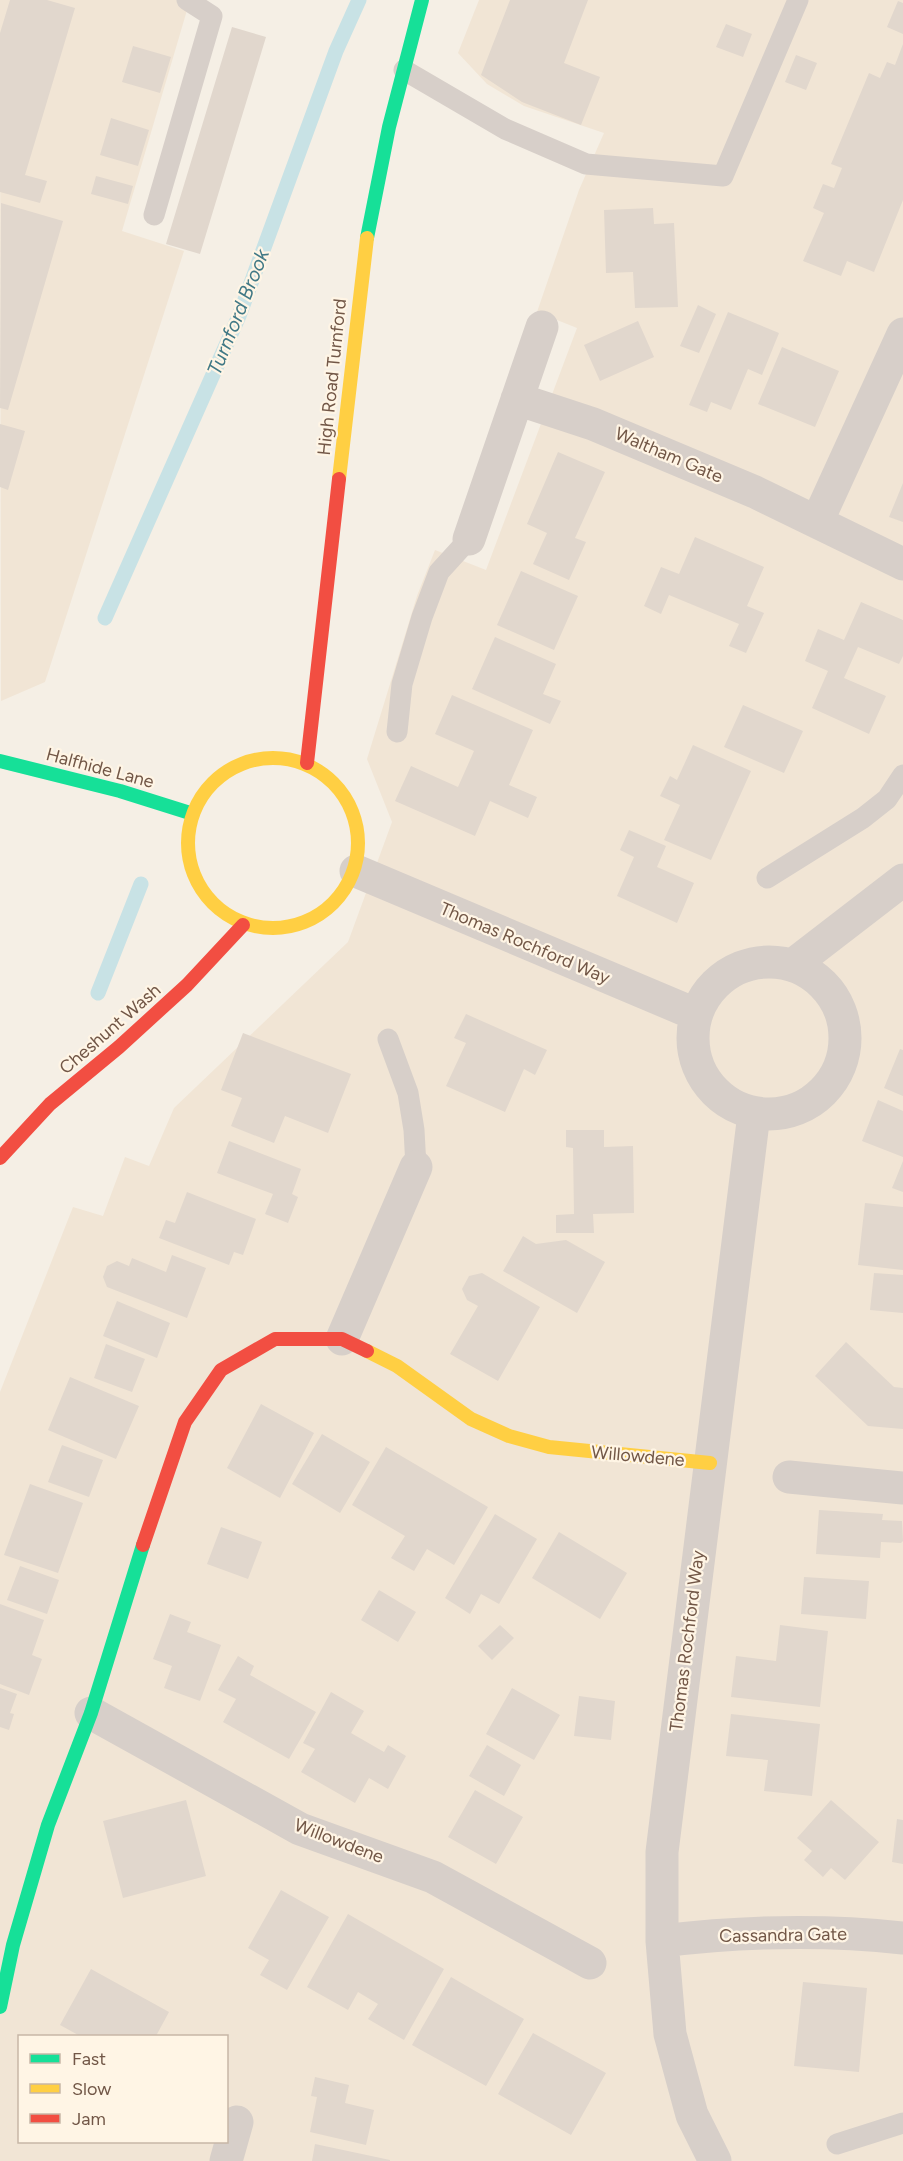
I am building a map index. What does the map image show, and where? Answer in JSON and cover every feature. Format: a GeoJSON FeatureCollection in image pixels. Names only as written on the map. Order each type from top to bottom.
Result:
{"type":"FeatureCollection","features":[{"type":"Feature","properties":{"kind":"main road","name":"High Road Turnford"},"geometry":{"type":"LineString","coordinates":[[307,763],[365,247],[389,127],[422,0]]}},
{"type":"Feature","properties":{"kind":"main road"},"geometry":{"type":"LineString","coordinates":[[254,758],[307,763],[333,780],[357,822],[356,871],[327,911],[299,927],[243,925],[204,898],[188,867],[190,813],[210,782],[254,758]]}},
{"type":"Feature","properties":{"kind":"main road","name":"Halfhide Lane"},"geometry":{"type":"LineString","coordinates":[[0,761],[119,791],[190,813]]}},
{"type":"Feature","properties":{"kind":"main road","name":"Cheshunt Wash"},"geometry":{"type":"LineString","coordinates":[[0,1158],[50,1104],[187,985],[243,925]]}},
{"type":"Feature","properties":{"kind":"main road","name":"Willowdene"},"geometry":{"type":"LineString","coordinates":[[0,2007],[13,1945],[48,1825],[91,1713],[129,1586],[185,1422],[221,1370],[275,1339],[342,1339],[397,1366],[471,1419],[509,1436],[549,1447],[710,1463]]}},
{"type":"Feature","properties":{"kind":"street"},"geometry":{"type":"LineString","coordinates":[[469,539],[542,327]]}},
{"type":"Feature","properties":{"kind":"street"},"geometry":{"type":"LineString","coordinates":[[817,522],[903,334]]}},
{"type":"Feature","properties":{"kind":"street","name":"Waltham Gate"},"geometry":{"type":"LineString","coordinates":[[517,399],[593,424],[755,492],[903,564]]}},
{"type":"Feature","properties":{"kind":"street","name":"Thomas Rochford Way"},"geometry":{"type":"LineString","coordinates":[[356,871],[695,1014]]}},
{"type":"Feature","properties":{"kind":"street"},"geometry":{"type":"LineString","coordinates":[[794,964],[903,880]]}},
{"type":"Feature","properties":{"kind":"street"},"geometry":{"type":"LineString","coordinates":[[751,962],[794,964],[822,980],[843,1012],[843,1064],[823,1094],[799,1110],[754,1114],[718,1097],[695,1061],[695,1014],[716,981],[751,962]]}},
{"type":"Feature","properties":{"kind":"street","name":"Thomas Rochford Way"},"geometry":{"type":"LineString","coordinates":[[716,2161],[692,2115],[670,2034],[662,1941],[662,1852],[754,1114]]}},
{"type":"Feature","properties":{"kind":"street"},"geometry":{"type":"LineString","coordinates":[[342,1339],[416,1167]]}},
{"type":"Feature","properties":{"kind":"street"},"geometry":{"type":"LineString","coordinates":[[789,1478],[903,1488]]}},
{"type":"Feature","properties":{"kind":"street","name":"Willowdene"},"geometry":{"type":"LineString","coordinates":[[91,1713],[300,1829],[433,1877],[590,1963]]}},
{"type":"Feature","properties":{"kind":"street","name":"Cassandra Gate"},"geometry":{"type":"LineString","coordinates":[[662,1941],[752,1932],[846,1932],[903,1938]]}},
{"type":"Feature","properties":{"kind":"street"},"geometry":{"type":"LineString","coordinates":[[226,2161],[237,2122]]}},
{"type":"Feature","properties":{"kind":"lane"},"geometry":{"type":"LineString","coordinates":[[154,215],[212,16],[187,0]]}},
{"type":"Feature","properties":{"kind":"lane"},"geometry":{"type":"LineString","coordinates":[[404,70],[505,129],[586,164],[723,176],[798,0]]}},
{"type":"Feature","properties":{"kind":"lane"},"geometry":{"type":"LineString","coordinates":[[397,732],[402,684],[439,572],[469,539]]}},
{"type":"Feature","properties":{"kind":"lane"},"geometry":{"type":"LineString","coordinates":[[767,878],[863,818],[887,799],[903,775]]}},
{"type":"Feature","properties":{"kind":"lane"},"geometry":{"type":"LineString","coordinates":[[388,1039],[408,1093],[414,1130],[416,1167]]}},
{"type":"Feature","properties":{"kind":"lane"},"geometry":{"type":"LineString","coordinates":[[837,2144],[903,2123]]}},
{"type":"Feature","properties":{"kind":"shaded area"},"geometry":{"type":"Polygon","coordinates":[[[0,0],[190,0],[122,231],[184,251],[45,682],[1,701],[0,0]]]}},
{"type":"Feature","properties":{"kind":"shaded area"},"geometry":{"type":"Polygon","coordinates":[[[479,0],[903,0],[903,2161],[0,2161],[0,1392],[73,1207],[103,1216],[125,1157],[149,1166],[174,1108],[348,942],[392,822],[367,759],[417,596],[435,550],[486,570],[577,328],[537,312],[579,190],[604,133],[524,106],[487,84],[458,53],[479,0]]]}},
{"type":"Feature","properties":{"kind":"building"},"geometry":{"type":"Polygon","coordinates":[[[10,0],[47,0],[75,8],[25,175],[47,181],[40,203],[0,192],[0,33],[10,0]]]}},
{"type":"Feature","properties":{"kind":"building"},"geometry":{"type":"Polygon","coordinates":[[[510,0],[588,0],[564,63],[600,77],[581,125],[522,102],[481,75],[510,0]]]}},
{"type":"Feature","properties":{"kind":"building"},"geometry":{"type":"Polygon","coordinates":[[[898,1],[903,3],[903,34],[887,27],[898,1]]]}},
{"type":"Feature","properties":{"kind":"building"},"geometry":{"type":"Polygon","coordinates":[[[726,24],[752,34],[743,57],[716,47],[726,24]]]}},
{"type":"Feature","properties":{"kind":"building"},"geometry":{"type":"Polygon","coordinates":[[[232,27],[266,37],[200,254],[166,244],[232,27]]]}},
{"type":"Feature","properties":{"kind":"building"},"geometry":{"type":"Polygon","coordinates":[[[903,44],[903,200],[874,272],[847,261],[841,276],[803,261],[824,213],[813,208],[823,184],[834,188],[842,168],[831,164],[869,73],[880,78],[887,62],[895,65],[903,44]]]}},
{"type":"Feature","properties":{"kind":"building"},"geometry":{"type":"Polygon","coordinates":[[[133,46],[171,57],[160,93],[122,82],[133,46]]]}},
{"type":"Feature","properties":{"kind":"building"},"geometry":{"type":"Polygon","coordinates":[[[796,55],[817,63],[806,90],[785,82],[796,55]]]}},
{"type":"Feature","properties":{"kind":"building"},"geometry":{"type":"Polygon","coordinates":[[[111,118],[149,130],[138,166],[100,155],[111,118]]]}},
{"type":"Feature","properties":{"kind":"building"},"geometry":{"type":"Polygon","coordinates":[[[96,176],[133,186],[128,204],[91,194],[96,176]]]}},
{"type":"Feature","properties":{"kind":"building"},"geometry":{"type":"Polygon","coordinates":[[[1,203],[63,221],[8,410],[0,408],[1,203]]]}},
{"type":"Feature","properties":{"kind":"building"},"geometry":{"type":"Polygon","coordinates":[[[653,208],[654,224],[674,223],[678,307],[635,308],[633,272],[606,273],[604,210],[653,208]]]}},
{"type":"Feature","properties":{"kind":"building"},"geometry":{"type":"Polygon","coordinates":[[[698,305],[716,314],[699,353],[680,346],[698,305]]]}},
{"type":"Feature","properties":{"kind":"building"},"geometry":{"type":"Polygon","coordinates":[[[728,312],[779,333],[762,375],[748,369],[731,410],[711,402],[707,412],[689,405],[728,312]]]}},
{"type":"Feature","properties":{"kind":"building"},"geometry":{"type":"Polygon","coordinates":[[[638,321],[654,357],[600,381],[584,345],[638,321]]]}},
{"type":"Feature","properties":{"kind":"building"},"geometry":{"type":"Polygon","coordinates":[[[782,347],[839,371],[815,427],[758,404],[782,347]]]}},
{"type":"Feature","properties":{"kind":"building"},"geometry":{"type":"Polygon","coordinates":[[[0,424],[25,431],[8,490],[0,487],[0,424]]]}},
{"type":"Feature","properties":{"kind":"building"},"geometry":{"type":"Polygon","coordinates":[[[558,452],[605,472],[575,538],[586,542],[569,580],[533,564],[547,533],[527,524],[558,452]]]}},
{"type":"Feature","properties":{"kind":"building"},"geometry":{"type":"Polygon","coordinates":[[[903,483],[903,522],[889,517],[903,483]]]}},
{"type":"Feature","properties":{"kind":"building"},"geometry":{"type":"Polygon","coordinates":[[[695,537],[764,567],[747,606],[764,613],[746,653],[729,646],[739,624],[669,595],[661,614],[644,606],[661,567],[679,574],[695,537]]]}},
{"type":"Feature","properties":{"kind":"building"},"geometry":{"type":"Polygon","coordinates":[[[521,571],[578,596],[554,650],[497,625],[521,571]]]}},
{"type":"Feature","properties":{"kind":"building"},"geometry":{"type":"Polygon","coordinates":[[[861,602],[903,620],[903,656],[899,664],[858,647],[844,678],[886,696],[869,734],[812,708],[828,671],[805,661],[818,629],[844,640],[861,602]]]}},
{"type":"Feature","properties":{"kind":"building"},"geometry":{"type":"Polygon","coordinates":[[[495,637],[556,664],[543,694],[561,701],[550,724],[472,689],[495,637]]]}},
{"type":"Feature","properties":{"kind":"building"},"geometry":{"type":"Polygon","coordinates":[[[452,695],[533,730],[509,785],[537,797],[528,818],[490,801],[475,836],[395,801],[411,766],[458,787],[474,751],[435,734],[452,695]]]}},
{"type":"Feature","properties":{"kind":"building"},"geometry":{"type":"Polygon","coordinates":[[[743,705],[803,731],[784,773],[724,747],[743,705]]]}},
{"type":"Feature","properties":{"kind":"building"},"geometry":{"type":"Polygon","coordinates":[[[693,745],[751,771],[711,860],[664,840],[680,805],[660,796],[670,776],[677,780],[693,745]]]}},
{"type":"Feature","properties":{"kind":"building"},"geometry":{"type":"Polygon","coordinates":[[[629,830],[666,846],[657,867],[694,883],[677,923],[617,896],[634,857],[620,850],[629,830]]]}},
{"type":"Feature","properties":{"kind":"building"},"geometry":{"type":"Polygon","coordinates":[[[466,1014],[547,1050],[535,1075],[524,1069],[505,1112],[446,1086],[466,1043],[454,1038],[466,1014]]]}},
{"type":"Feature","properties":{"kind":"building"},"geometry":{"type":"Polygon","coordinates":[[[243,1033],[351,1074],[328,1133],[285,1116],[274,1143],[231,1126],[242,1098],[221,1090],[243,1033]]]}},
{"type":"Feature","properties":{"kind":"building"},"geometry":{"type":"Polygon","coordinates":[[[900,1049],[903,1050],[903,1096],[884,1088],[900,1049]]]}},
{"type":"Feature","properties":{"kind":"building"},"geometry":{"type":"Polygon","coordinates":[[[878,1100],[903,1111],[903,1157],[862,1141],[878,1100]]]}},
{"type":"Feature","properties":{"kind":"building"},"geometry":{"type":"Polygon","coordinates":[[[566,1130],[604,1130],[604,1147],[633,1146],[634,1213],[593,1214],[594,1233],[556,1233],[556,1215],[574,1214],[573,1148],[566,1147],[566,1130]]]}},
{"type":"Feature","properties":{"kind":"building"},"geometry":{"type":"Polygon","coordinates":[[[229,1141],[301,1169],[292,1194],[298,1197],[288,1223],[265,1214],[273,1194],[217,1173],[229,1141]]]}},
{"type":"Feature","properties":{"kind":"building"},"geometry":{"type":"Polygon","coordinates":[[[903,1161],[903,1192],[892,1188],[903,1161]]]}},
{"type":"Feature","properties":{"kind":"building"},"geometry":{"type":"Polygon","coordinates":[[[187,1192],[256,1219],[243,1255],[234,1252],[229,1265],[159,1238],[166,1220],[175,1223],[187,1192]]]}},
{"type":"Feature","properties":{"kind":"building"},"geometry":{"type":"Polygon","coordinates":[[[865,1203],[903,1207],[903,1270],[858,1265],[865,1203]]]}},
{"type":"Feature","properties":{"kind":"building"},"geometry":{"type":"Polygon","coordinates":[[[523,1236],[536,1244],[566,1240],[605,1262],[577,1313],[503,1271],[523,1236]]]}},
{"type":"Feature","properties":{"kind":"building"},"geometry":{"type":"Polygon","coordinates":[[[172,1255],[206,1268],[187,1318],[107,1287],[103,1277],[107,1266],[117,1261],[129,1266],[132,1258],[166,1272],[172,1255]]]}},
{"type":"Feature","properties":{"kind":"building"},"geometry":{"type":"Polygon","coordinates":[[[482,1273],[540,1307],[498,1381],[450,1354],[478,1306],[467,1300],[462,1289],[469,1276],[482,1273]]]}},
{"type":"Feature","properties":{"kind":"building"},"geometry":{"type":"Polygon","coordinates":[[[874,1273],[903,1275],[903,1313],[870,1310],[874,1273]]]}},
{"type":"Feature","properties":{"kind":"building"},"geometry":{"type":"Polygon","coordinates":[[[117,1301],[170,1323],[157,1358],[103,1336],[117,1301]]]}},
{"type":"Feature","properties":{"kind":"building"},"geometry":{"type":"Polygon","coordinates":[[[846,1342],[894,1387],[903,1388],[903,1429],[868,1426],[815,1376],[846,1342]]]}},
{"type":"Feature","properties":{"kind":"building"},"geometry":{"type":"Polygon","coordinates":[[[106,1344],[145,1359],[132,1392],[94,1378],[106,1344]]]}},
{"type":"Feature","properties":{"kind":"building"},"geometry":{"type":"Polygon","coordinates":[[[70,1377],[139,1406],[116,1459],[48,1430],[70,1377]]]}},
{"type":"Feature","properties":{"kind":"building"},"geometry":{"type":"Polygon","coordinates":[[[261,1404],[314,1433],[280,1498],[227,1468],[261,1404]]]}},
{"type":"Feature","properties":{"kind":"building"},"geometry":{"type":"Polygon","coordinates":[[[322,1434],[370,1462],[340,1513],[292,1484],[322,1434]]]}},
{"type":"Feature","properties":{"kind":"building"},"geometry":{"type":"Polygon","coordinates":[[[62,1445],[103,1460],[89,1497],[48,1482],[62,1445]]]}},
{"type":"Feature","properties":{"kind":"building"},"geometry":{"type":"Polygon","coordinates":[[[386,1447],[488,1507],[454,1565],[427,1549],[414,1571],[391,1558],[405,1536],[352,1505],[386,1447]]]}},
{"type":"Feature","properties":{"kind":"building"},"geometry":{"type":"Polygon","coordinates":[[[30,1484],[83,1503],[58,1573],[4,1555],[30,1484]]]}},
{"type":"Feature","properties":{"kind":"building"},"geometry":{"type":"Polygon","coordinates":[[[819,1510],[883,1514],[882,1520],[902,1521],[903,1541],[901,1543],[881,1542],[880,1558],[816,1554],[819,1510]]]}},
{"type":"Feature","properties":{"kind":"building"},"geometry":{"type":"Polygon","coordinates":[[[495,1514],[537,1539],[499,1604],[481,1594],[470,1614],[445,1598],[495,1514]]]}},
{"type":"Feature","properties":{"kind":"building"},"geometry":{"type":"Polygon","coordinates":[[[221,1527],[262,1542],[248,1579],[207,1564],[221,1527]]]}},
{"type":"Feature","properties":{"kind":"building"},"geometry":{"type":"Polygon","coordinates":[[[559,1532],[627,1573],[600,1619],[532,1578],[559,1532]]]}},
{"type":"Feature","properties":{"kind":"building"},"geometry":{"type":"Polygon","coordinates":[[[20,1566],[59,1580],[47,1614],[7,1600],[20,1566]]]}},
{"type":"Feature","properties":{"kind":"building"},"geometry":{"type":"Polygon","coordinates":[[[804,1577],[869,1581],[866,1619],[801,1614],[804,1577]]]}},
{"type":"Feature","properties":{"kind":"building"},"geometry":{"type":"Polygon","coordinates":[[[379,1590],[416,1612],[398,1642],[361,1620],[379,1590]]]}},
{"type":"Feature","properties":{"kind":"building"},"geometry":{"type":"Polygon","coordinates":[[[0,1604],[44,1620],[32,1655],[42,1659],[29,1695],[0,1684],[0,1604]]]}},
{"type":"Feature","properties":{"kind":"building"},"geometry":{"type":"Polygon","coordinates":[[[170,1614],[191,1622],[187,1632],[221,1645],[200,1701],[164,1688],[172,1666],[153,1659],[170,1614]]]}},
{"type":"Feature","properties":{"kind":"building"},"geometry":{"type":"Polygon","coordinates":[[[500,1625],[514,1638],[492,1660],[478,1646],[500,1625]]]}},
{"type":"Feature","properties":{"kind":"building"},"geometry":{"type":"Polygon","coordinates":[[[780,1625],[828,1631],[820,1707],[731,1697],[736,1656],[776,1661],[780,1625]]]}},
{"type":"Feature","properties":{"kind":"building"},"geometry":{"type":"Polygon","coordinates":[[[238,1656],[254,1666],[250,1675],[316,1712],[289,1759],[223,1722],[236,1699],[218,1690],[238,1656]]]}},
{"type":"Feature","properties":{"kind":"building"},"geometry":{"type":"Polygon","coordinates":[[[0,1688],[17,1694],[10,1713],[14,1714],[9,1730],[0,1727],[0,1688]]]}},
{"type":"Feature","properties":{"kind":"building"},"geometry":{"type":"Polygon","coordinates":[[[512,1688],[560,1715],[534,1760],[486,1734],[512,1688]]]}},
{"type":"Feature","properties":{"kind":"building"},"geometry":{"type":"Polygon","coordinates":[[[331,1692],[364,1711],[351,1733],[384,1752],[388,1745],[406,1756],[388,1789],[369,1778],[355,1803],[301,1772],[315,1749],[303,1743],[331,1692]]]}},
{"type":"Feature","properties":{"kind":"building"},"geometry":{"type":"Polygon","coordinates":[[[579,1696],[615,1701],[611,1740],[574,1736],[579,1696]]]}},
{"type":"Feature","properties":{"kind":"building"},"geometry":{"type":"Polygon","coordinates":[[[731,1714],[820,1724],[812,1796],[764,1791],[768,1760],[726,1756],[731,1714]]]}},
{"type":"Feature","properties":{"kind":"building"},"geometry":{"type":"Polygon","coordinates":[[[487,1745],[521,1765],[504,1796],[469,1776],[487,1745]]]}},
{"type":"Feature","properties":{"kind":"building"},"geometry":{"type":"Polygon","coordinates":[[[475,1790],[523,1817],[496,1864],[448,1837],[475,1790]]]}},
{"type":"Feature","properties":{"kind":"building"},"geometry":{"type":"Polygon","coordinates":[[[186,1800],[206,1876],[123,1898],[103,1821],[186,1800]]]}},
{"type":"Feature","properties":{"kind":"building"},"geometry":{"type":"Polygon","coordinates":[[[831,1800],[879,1842],[845,1880],[831,1868],[823,1877],[804,1860],[812,1851],[797,1838],[831,1800]]]}},
{"type":"Feature","properties":{"kind":"building"},"geometry":{"type":"Polygon","coordinates":[[[897,1819],[903,1820],[903,1864],[892,1862],[897,1819]]]}},
{"type":"Feature","properties":{"kind":"building"},"geometry":{"type":"Polygon","coordinates":[[[281,1890],[329,1917],[287,1990],[260,1975],[269,1960],[248,1948],[281,1890]]]}},
{"type":"Feature","properties":{"kind":"building"},"geometry":{"type":"Polygon","coordinates":[[[348,1914],[444,1969],[404,2040],[368,2019],[378,2004],[358,1992],[348,2010],[307,1987],[348,1914]]]}},
{"type":"Feature","properties":{"kind":"building"},"geometry":{"type":"Polygon","coordinates":[[[91,1969],[169,2012],[157,2035],[78,2035],[60,2025],[91,1969]]]}},
{"type":"Feature","properties":{"kind":"building"},"geometry":{"type":"Polygon","coordinates":[[[451,1977],[524,2019],[486,2086],[412,2045],[451,1977]]]}},
{"type":"Feature","properties":{"kind":"building"},"geometry":{"type":"Polygon","coordinates":[[[803,1982],[867,1988],[859,2072],[794,2066],[803,1982]]]}},
{"type":"Feature","properties":{"kind":"building"},"geometry":{"type":"Polygon","coordinates":[[[533,2033],[606,2073],[571,2135],[498,2094],[533,2033]]]}},
{"type":"Feature","properties":{"kind":"building"},"geometry":{"type":"Polygon","coordinates":[[[315,2077],[349,2085],[345,2103],[374,2110],[366,2145],[310,2132],[317,2097],[311,2096],[315,2077]]]}},
{"type":"Feature","properties":{"kind":"building"},"geometry":{"type":"Polygon","coordinates":[[[315,2144],[390,2160],[390,2161],[312,2161],[315,2144]]]}},
{"type":"Feature","properties":{"kind":"waterway","name":"Turnford Brook"},"geometry":{"type":"LineString","coordinates":[[105,618],[239,316],[336,51],[359,0]]}},
{"type":"Feature","properties":{"kind":"waterway","name":"Turnford Brook"},"geometry":{"type":"LineString","coordinates":[[98,993],[141,884]]}},
{"type":"Feature","properties":{"kind":"traffic: fast"},"geometry":{"type":"LineString","coordinates":[[367,238],[389,127],[422,0]]}},
{"type":"Feature","properties":{"kind":"traffic: fast"},"geometry":{"type":"LineString","coordinates":[[0,761],[120,791],[190,813]]}},
{"type":"Feature","properties":{"kind":"traffic: fast"},"geometry":{"type":"LineString","coordinates":[[0,2007],[13,1945],[48,1825],[91,1713],[143,1545]]}},
{"type":"Feature","properties":{"kind":"traffic: slow"},"geometry":{"type":"LineString","coordinates":[[339,479],[367,238]]}},
{"type":"Feature","properties":{"kind":"traffic: slow"},"geometry":{"type":"LineString","coordinates":[[273,758],[290,759],[306,764],[333,783],[352,810],[357,826],[358,843],[357,860],[352,876],[333,903],[306,922],[290,927],[273,928],[256,927],[240,922],[213,903],[194,876],[189,860],[188,843],[189,826],[194,810],[213,783],[240,764],[256,759],[273,758]]}},
{"type":"Feature","properties":{"kind":"traffic: slow"},"geometry":{"type":"LineString","coordinates":[[367,1351],[397,1366],[471,1419],[509,1436],[549,1447],[710,1463]]}},
{"type":"Feature","properties":{"kind":"traffic: jam"},"geometry":{"type":"LineString","coordinates":[[307,763],[339,479]]}},
{"type":"Feature","properties":{"kind":"traffic: jam"},"geometry":{"type":"LineString","coordinates":[[0,1158],[50,1104],[119,1047],[187,985],[243,925]]}},
{"type":"Feature","properties":{"kind":"traffic: jam"},"geometry":{"type":"LineString","coordinates":[[143,1545],[185,1422],[221,1370],[275,1339],[342,1339],[367,1351]]}}]}
